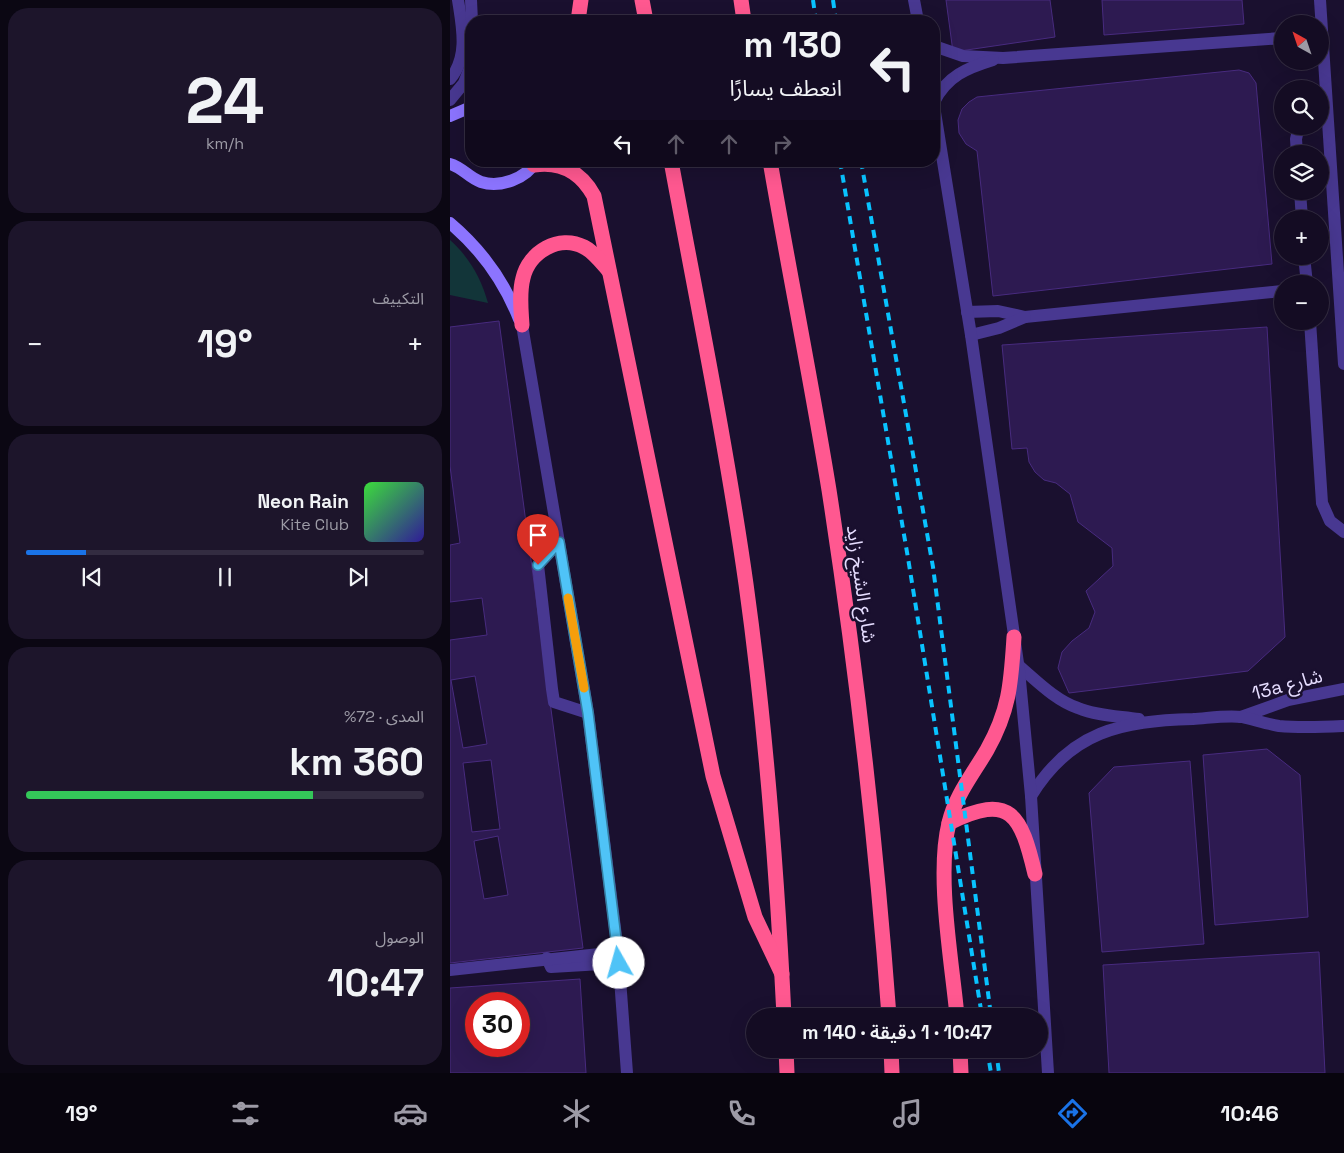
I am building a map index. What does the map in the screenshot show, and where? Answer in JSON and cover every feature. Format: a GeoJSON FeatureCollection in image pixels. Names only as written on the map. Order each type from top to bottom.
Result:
{"type":"FeatureCollection","features":[{"type":"Feature","properties":{"kind":"highway"},"geometry":{"type":"LineString","coordinates":[[579,15],[581,0]]}},
{"type":"Feature","properties":{"kind":"highway"},"geometry":{"type":"LineString","coordinates":[[642,0],[645,15]]}},
{"type":"Feature","properties":{"kind":"highway"},"geometry":{"type":"LineString","coordinates":[[741,0],[743,15]]}},
{"type":"Feature","properties":{"kind":"highway"},"geometry":{"type":"LineString","coordinates":[[565,167],[582,178],[589,186],[597,206],[713,776],[755,917],[782,974]]}},
{"type":"Feature","properties":{"kind":"highway"},"geometry":{"type":"LineString","coordinates":[[672,167],[734,505],[746,583],[772,817],[784,1008]]}},
{"type":"Feature","properties":{"kind":"highway","name":"شارع الشيخ زايد"},"geometry":{"type":"LineString","coordinates":[[771,167],[827,480],[847,612],[877,870],[887,1008]]}},
{"type":"Feature","properties":{"kind":"highway"},"geometry":{"type":"LineString","coordinates":[[522,325],[523,277],[532,260],[546,247],[559,243],[572,243],[584,247],[611,273]]}},
{"type":"Feature","properties":{"kind":"highway"},"geometry":{"type":"LineString","coordinates":[[956,1008],[945,888],[948,823],[956,801],[987,750],[1006,707],[1010,694],[1014,637]]}},
{"type":"Feature","properties":{"kind":"highway"},"geometry":{"type":"LineString","coordinates":[[948,823],[982,809],[995,808],[1007,814],[1015,819],[1022,830],[1035,874]]}},
{"type":"Feature","properties":{"kind":"highway"},"geometry":{"type":"LineString","coordinates":[[787,1058],[788,1073]]}},
{"type":"Feature","properties":{"kind":"highway"},"geometry":{"type":"LineString","coordinates":[[891,1058],[892,1073]]}},
{"type":"Feature","properties":{"kind":"highway"},"geometry":{"type":"LineString","coordinates":[[960,1058],[961,1073]]}},
{"type":"Feature","properties":{"kind":"main road"},"geometry":{"type":"LineString","coordinates":[[450,116],[465,110]]}},
{"type":"Feature","properties":{"kind":"main road"},"geometry":{"type":"LineString","coordinates":[[450,164],[480,182],[497,184],[512,181],[530,167]]}},
{"type":"Feature","properties":{"kind":"main road"},"geometry":{"type":"LineString","coordinates":[[450,223],[476,246],[498,275],[522,325]]}},
{"type":"Feature","properties":{"kind":"street"},"geometry":{"type":"LineString","coordinates":[[450,79],[458,67],[463,46],[458,0]]}},
{"type":"Feature","properties":{"kind":"street"},"geometry":{"type":"LineString","coordinates":[[471,0],[472,15]]}},
{"type":"Feature","properties":{"kind":"street"},"geometry":{"type":"LineString","coordinates":[[914,0],[917,15]]}},
{"type":"Feature","properties":{"kind":"street"},"geometry":{"type":"LineString","coordinates":[[1320,0],[1321,15]]}},
{"type":"Feature","properties":{"kind":"street"},"geometry":{"type":"LineString","coordinates":[[940,48],[963,56],[1003,58],[1274,39]]}},
{"type":"Feature","properties":{"kind":"street"},"geometry":{"type":"LineString","coordinates":[[940,92],[946,83],[964,69],[1003,58]]}},
{"type":"Feature","properties":{"kind":"street"},"geometry":{"type":"LineString","coordinates":[[450,100],[465,80]]}},
{"type":"Feature","properties":{"kind":"street"},"geometry":{"type":"LineString","coordinates":[[1326,135],[1344,364]]}},
{"type":"Feature","properties":{"kind":"street"},"geometry":{"type":"LineString","coordinates":[[940,143],[971,335],[1018,665],[1031,796],[1048,1073]]}},
{"type":"Feature","properties":{"kind":"street"},"geometry":{"type":"LineString","coordinates":[[971,335],[999,328],[1025,317],[1274,292]]}},
{"type":"Feature","properties":{"kind":"street"},"geometry":{"type":"LineString","coordinates":[[967,312],[998,311],[1025,317]]}},
{"type":"Feature","properties":{"kind":"street"},"geometry":{"type":"LineString","coordinates":[[522,325],[588,713],[619,958],[627,1073]]}},
{"type":"Feature","properties":{"kind":"street"},"geometry":{"type":"LineString","coordinates":[[1311,330],[1322,503],[1330,521],[1344,532]]}},
{"type":"Feature","properties":{"kind":"street"},"geometry":{"type":"LineString","coordinates":[[559,542],[538,565],[554,702],[560,706],[588,713]]}},
{"type":"Feature","properties":{"kind":"street","name":"13a شارع"},"geometry":{"type":"LineString","coordinates":[[1018,665],[1056,697],[1079,709],[1149,720],[1241,717],[1298,727],[1344,726]]}},
{"type":"Feature","properties":{"kind":"street","name":"13a شارع"},"geometry":{"type":"LineString","coordinates":[[1241,717],[1313,693],[1344,689]]}},
{"type":"Feature","properties":{"kind":"street","name":"13a شارع"},"geometry":{"type":"LineString","coordinates":[[1031,796],[1044,775],[1056,761],[1084,741],[1116,728],[1149,720]]}},
{"type":"Feature","properties":{"kind":"street"},"geometry":{"type":"LineString","coordinates":[[450,970],[547,958],[619,958]]}},
{"type":"Feature","properties":{"kind":"green space"},"geometry":{"type":"Polygon","coordinates":[[[450,240],[474,268],[488,303],[450,295],[450,240]]]}},
{"type":"Feature","properties":{"kind":"building"},"geometry":{"type":"Polygon","coordinates":[[[946,0],[1050,0],[1055,37],[953,52],[946,0]]]}},
{"type":"Feature","properties":{"kind":"building"},"geometry":{"type":"Polygon","coordinates":[[[1102,0],[1242,0],[1244,24],[1104,35],[1102,0]]]}},
{"type":"Feature","properties":{"kind":"building"},"geometry":{"type":"Polygon","coordinates":[[[1239,70],[1249,73],[1256,83],[1272,264],[993,296],[977,151],[966,144],[959,133],[958,120],[962,109],[969,102],[977,97],[1239,70]]]}},
{"type":"Feature","properties":{"kind":"building"},"geometry":{"type":"Polygon","coordinates":[[[499,321],[583,948],[450,963],[450,640],[487,635],[482,598],[450,602],[450,545],[460,543],[450,466],[450,327],[499,321]],[[475,676],[451,680],[463,748],[487,744],[475,676]],[[491,760],[463,763],[472,832],[500,829],[491,760]],[[498,836],[474,841],[484,899],[508,895],[498,836]]]}},
{"type":"Feature","properties":{"kind":"building"},"geometry":{"type":"Polygon","coordinates":[[[1267,327],[1285,637],[1248,671],[1069,693],[1058,668],[1062,652],[1072,641],[1089,628],[1095,612],[1086,591],[1113,566],[1112,548],[1078,522],[1070,494],[1056,483],[1044,480],[1035,472],[1029,462],[1027,448],[1012,449],[1002,345],[1267,327]]]}},
{"type":"Feature","properties":{"kind":"building"},"geometry":{"type":"Polygon","coordinates":[[[1267,749],[1300,775],[1308,917],[1215,925],[1203,755],[1267,749]]]}},
{"type":"Feature","properties":{"kind":"building"},"geometry":{"type":"Polygon","coordinates":[[[1190,761],[1204,944],[1102,952],[1089,793],[1114,767],[1190,761]]]}},
{"type":"Feature","properties":{"kind":"building"},"geometry":{"type":"Polygon","coordinates":[[[1319,952],[1325,1073],[1109,1073],[1103,965],[1319,952]]]}},
{"type":"Feature","properties":{"kind":"building"},"geometry":{"type":"Polygon","coordinates":[[[580,979],[586,1073],[450,1073],[450,988],[580,979]]]}},
{"type":"Feature","properties":{"kind":"railway"},"geometry":{"type":"LineString","coordinates":[[813,0],[815,15]]}},
{"type":"Feature","properties":{"kind":"railway"},"geometry":{"type":"LineString","coordinates":[[833,0],[835,15]]}},
{"type":"Feature","properties":{"kind":"railway"},"geometry":{"type":"LineString","coordinates":[[841,167],[908,558],[981,1008]]}},
{"type":"Feature","properties":{"kind":"railway"},"geometry":{"type":"LineString","coordinates":[[862,167],[933,567],[990,1008]]}},
{"type":"Feature","properties":{"kind":"railway"},"geometry":{"type":"LineString","coordinates":[[988,1058],[991,1073]]}},
{"type":"Feature","properties":{"kind":"railway"},"geometry":{"type":"LineString","coordinates":[[997,1058],[999,1073]]}},
{"type":"Feature","properties":{"kind":"slow traffic"},"geometry":{"type":"LineString","coordinates":[[568,598],[584,688]]}},
{"type":"Feature","properties":{"kind":"route"},"geometry":{"type":"LineString","coordinates":[[538,565],[559,542],[588,713],[619,963]]}}]}
